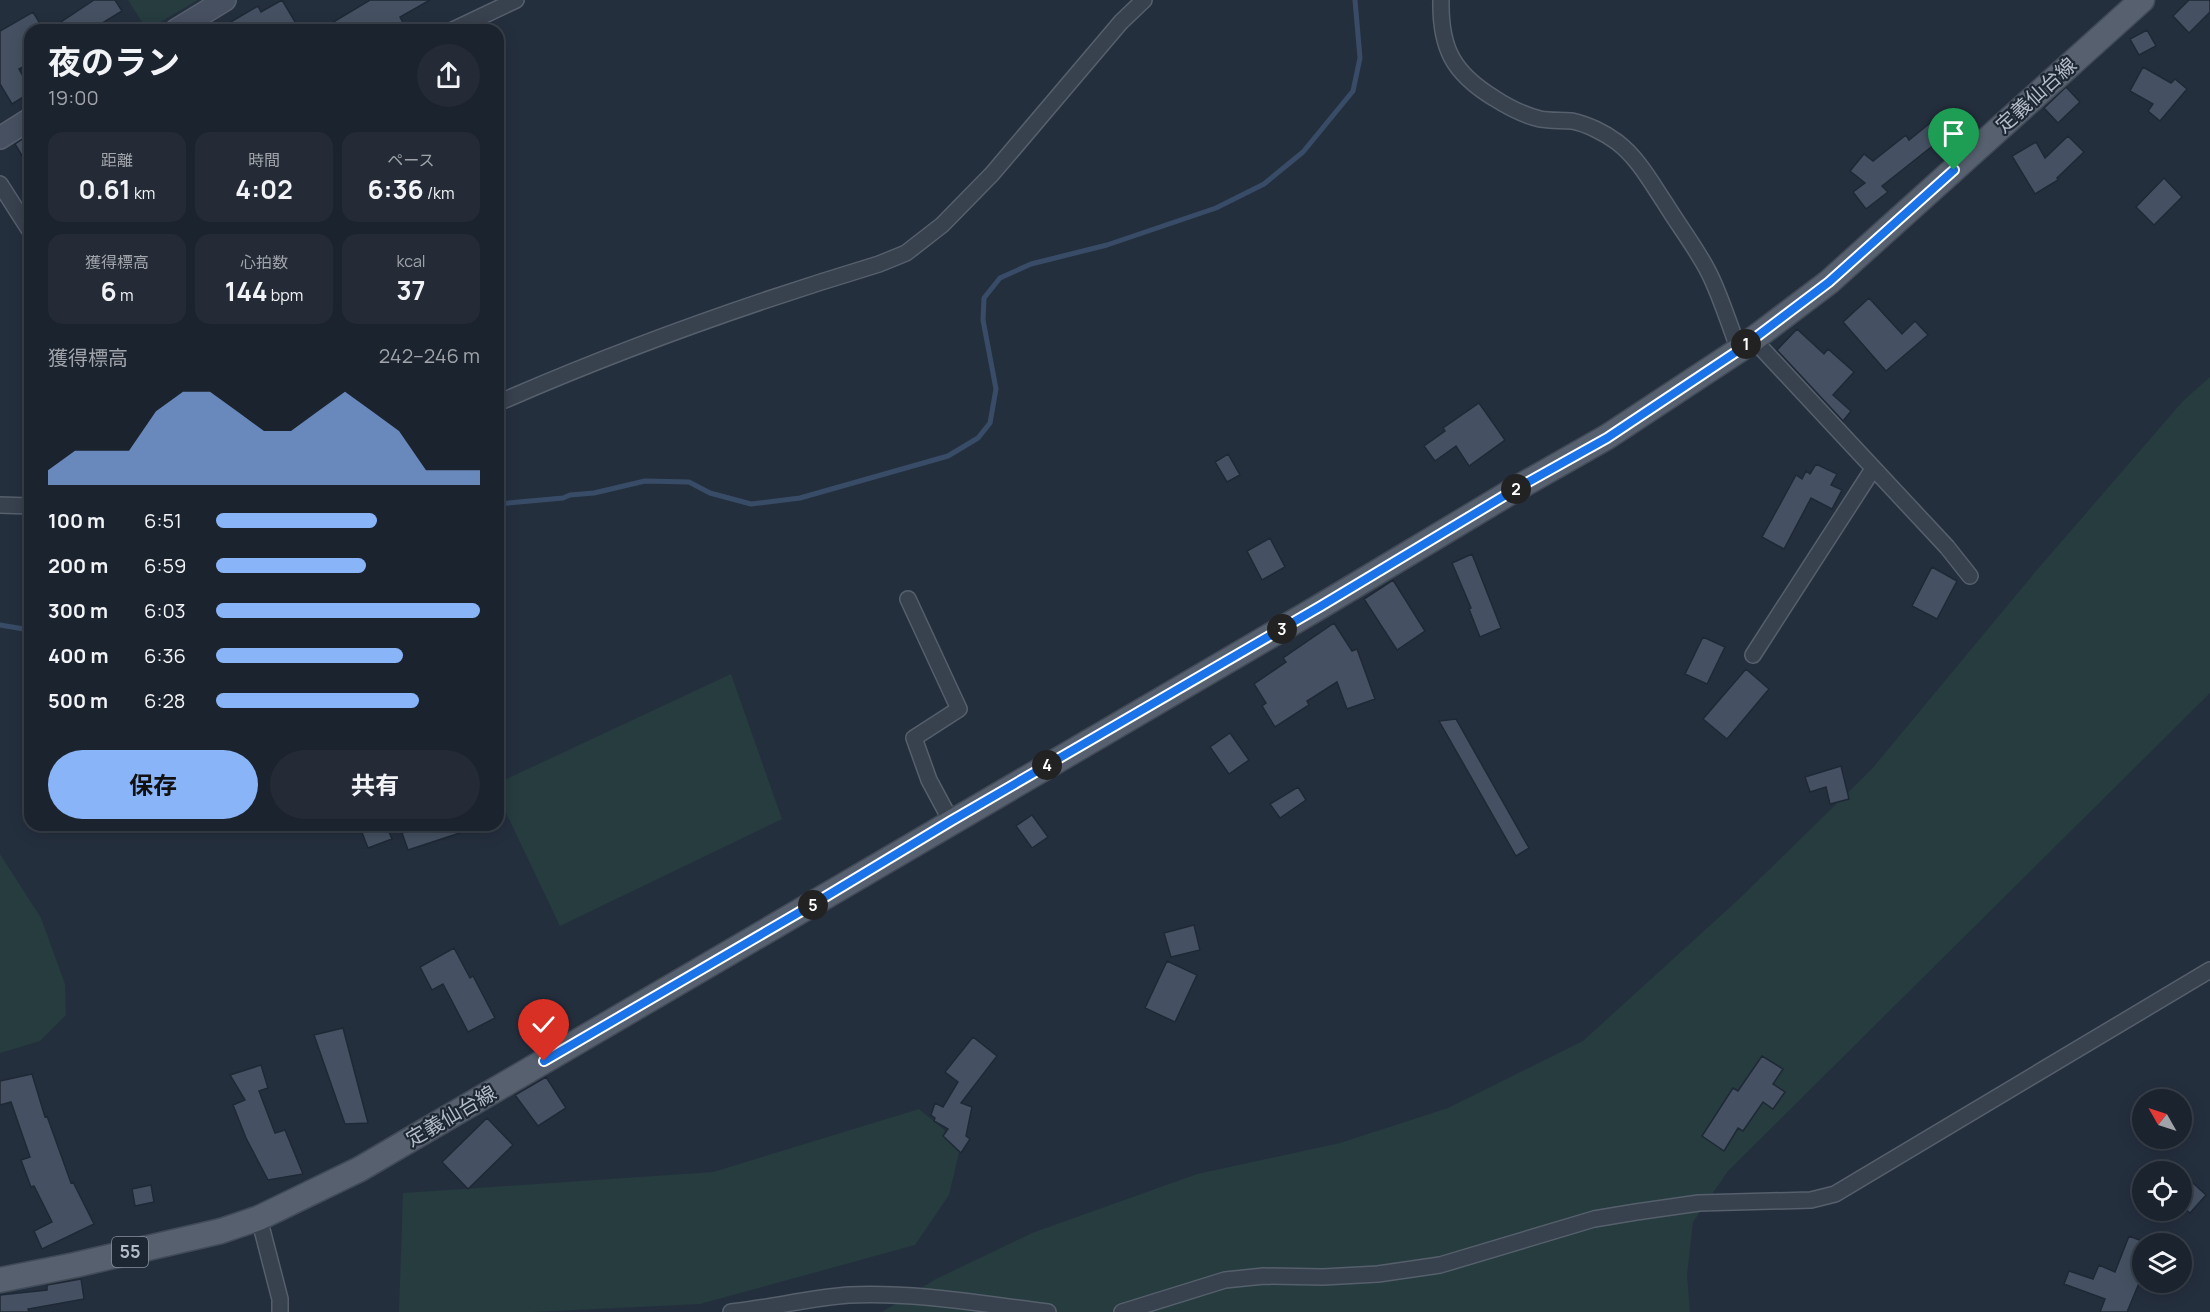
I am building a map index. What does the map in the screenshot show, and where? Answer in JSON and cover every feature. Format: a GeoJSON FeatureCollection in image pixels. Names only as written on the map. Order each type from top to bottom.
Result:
{"type":"FeatureCollection","features":[{"type":"Feature","properties":{"kind":"main road","name":"定義仙台線"},"geometry":{"type":"LineString","coordinates":[[0,1280],[222,1231],[259,1218],[360,1168],[1321,606],[1514,490],[1607,438],[1746,344],[1829,282],[2142,0]]}},
{"type":"Feature","properties":{"kind":"street"},"geometry":{"type":"LineString","coordinates":[[186,24],[225,0]]}},
{"type":"Feature","properties":{"kind":"street"},"geometry":{"type":"LineString","coordinates":[[466,24],[516,0]]}},
{"type":"Feature","properties":{"kind":"street"},"geometry":{"type":"LineString","coordinates":[[504,400],[548,381],[691,327],[906,253],[942,225],[992,174],[1121,22],[1144,0]]}},
{"type":"Feature","properties":{"kind":"street"},"geometry":{"type":"LineString","coordinates":[[1441,0],[1443,31],[1448,51],[1460,72],[1472,83],[1505,105],[1523,113],[1540,119],[1574,121],[1599,131],[1617,142],[1630,154],[1647,174],[1709,273],[1746,344],[1873,469],[1947,547],[1970,576]]}},
{"type":"Feature","properties":{"kind":"street"},"geometry":{"type":"LineString","coordinates":[[0,138],[24,123]]}},
{"type":"Feature","properties":{"kind":"street"},"geometry":{"type":"LineString","coordinates":[[0,184],[24,222]]}},
{"type":"Feature","properties":{"kind":"street"},"geometry":{"type":"LineString","coordinates":[[1754,655],[1873,469]]}},
{"type":"Feature","properties":{"kind":"street"},"geometry":{"type":"LineString","coordinates":[[0,505],[24,506]]}},
{"type":"Feature","properties":{"kind":"street"},"geometry":{"type":"LineString","coordinates":[[908,599],[959,709],[914,738],[929,780],[951,821]]}},
{"type":"Feature","properties":{"kind":"street"},"geometry":{"type":"LineString","coordinates":[[1122,1312],[1225,1280],[1264,1276],[1323,1277],[1378,1274],[1440,1265],[1594,1219],[1699,1203],[1811,1200],[1835,1194],[2210,970]]}},
{"type":"Feature","properties":{"kind":"street"},"geometry":{"type":"LineString","coordinates":[[259,1218],[282,1308]]}},
{"type":"Feature","properties":{"kind":"street"},"geometry":{"type":"LineString","coordinates":[[731,1312],[846,1295],[889,1294],[945,1298],[1048,1312]]}},
{"type":"Feature","properties":{"kind":"green space"},"geometry":{"type":"Polygon","coordinates":[[[128,0],[198,0],[157,24],[143,24],[128,0]]]}},
{"type":"Feature","properties":{"kind":"green space"},"geometry":{"type":"Polygon","coordinates":[[[2210,377],[2210,693],[1728,1171],[1693,1222],[1687,1275],[1690,1312],[882,1312],[936,1279],[1032,1233],[1197,1174],[1340,1143],[1448,1108],[1583,1041],[1739,899],[1871,770],[2036,571],[2183,401],[2210,377]]]}},
{"type":"Feature","properties":{"kind":"green space"},"geometry":{"type":"Polygon","coordinates":[[[731,674],[782,819],[560,926],[504,809],[504,780],[731,674]]]}},
{"type":"Feature","properties":{"kind":"green space"},"geometry":{"type":"Polygon","coordinates":[[[0,854],[41,918],[65,984],[66,1015],[40,1041],[0,1053],[0,854]]]}},
{"type":"Feature","properties":{"kind":"green space"},"geometry":{"type":"Polygon","coordinates":[[[919,1109],[961,1144],[949,1195],[915,1245],[700,1304],[533,1312],[399,1312],[403,1193],[713,1172],[919,1109]]]}},
{"type":"Feature","properties":{"kind":"building"},"geometry":{"type":"Polygon","coordinates":[[[94,0],[115,0],[122,11],[101,24],[58,24],[94,0]]]}},
{"type":"Feature","properties":{"kind":"building"},"geometry":{"type":"Polygon","coordinates":[[[282,0],[296,24],[227,24],[258,6],[261,12],[282,0]]]}},
{"type":"Feature","properties":{"kind":"building"},"geometry":{"type":"Polygon","coordinates":[[[370,0],[430,0],[400,17],[404,24],[330,24],[370,0]]]}},
{"type":"Feature","properties":{"kind":"building"},"geometry":{"type":"Polygon","coordinates":[[[2189,0],[2210,0],[2210,12],[2189,33],[2173,16],[2189,0]]]}},
{"type":"Feature","properties":{"kind":"building"},"geometry":{"type":"Polygon","coordinates":[[[33,12],[40,24],[24,24],[24,66],[19,69],[24,78],[24,97],[12,104],[0,84],[0,31],[33,12]]]}},
{"type":"Feature","properties":{"kind":"building"},"geometry":{"type":"Polygon","coordinates":[[[2147,30],[2156,46],[2139,55],[2130,39],[2147,30]]]}},
{"type":"Feature","properties":{"kind":"building"},"geometry":{"type":"Polygon","coordinates":[[[2143,67],[2171,83],[2175,79],[2187,89],[2160,121],[2148,111],[2153,104],[2130,91],[2143,67]]]}},
{"type":"Feature","properties":{"kind":"building"},"geometry":{"type":"Polygon","coordinates":[[[2066,87],[2080,102],[2058,123],[2044,108],[2066,87]]]}},
{"type":"Feature","properties":{"kind":"building"},"geometry":{"type":"Polygon","coordinates":[[[1935,119],[1952,140],[1940,150],[1935,144],[1882,186],[1888,192],[1866,209],[1853,192],[1865,183],[1850,171],[1864,154],[1873,161],[1906,135],[1909,140],[1935,119]]]}},
{"type":"Feature","properties":{"kind":"building"},"geometry":{"type":"Polygon","coordinates":[[[2068,136],[2084,152],[2057,178],[2058,180],[2035,194],[2012,156],[2036,142],[2045,158],[2068,136]]]}},
{"type":"Feature","properties":{"kind":"building"},"geometry":{"type":"Polygon","coordinates":[[[24,138],[24,159],[15,144],[24,138]]]}},
{"type":"Feature","properties":{"kind":"building"},"geometry":{"type":"Polygon","coordinates":[[[2164,178],[2182,197],[2154,225],[2136,207],[2164,178]]]}},
{"type":"Feature","properties":{"kind":"building"},"geometry":{"type":"Polygon","coordinates":[[[1869,298],[1902,334],[1915,321],[1928,335],[1886,371],[1843,322],[1869,298]]]}},
{"type":"Feature","properties":{"kind":"building"},"geometry":{"type":"Polygon","coordinates":[[[1797,329],[1824,354],[1828,349],[1854,372],[1833,395],[1851,411],[1843,421],[1777,350],[1797,329]]]}},
{"type":"Feature","properties":{"kind":"building"},"geometry":{"type":"Polygon","coordinates":[[[1479,403],[1505,440],[1469,466],[1456,446],[1435,461],[1424,446],[1445,431],[1443,428],[1479,403]]]}},
{"type":"Feature","properties":{"kind":"building"},"geometry":{"type":"Polygon","coordinates":[[[1228,454],[1240,475],[1227,482],[1215,462],[1228,454]]]}},
{"type":"Feature","properties":{"kind":"building"},"geometry":{"type":"Polygon","coordinates":[[[1816,464],[1837,474],[1831,485],[1842,490],[1832,509],[1811,498],[1784,549],[1762,537],[1796,475],[1802,479],[1806,471],[1810,474],[1816,464]]]}},
{"type":"Feature","properties":{"kind":"building"},"geometry":{"type":"Polygon","coordinates":[[[1270,538],[1285,567],[1262,580],[1247,551],[1270,538]]]}},
{"type":"Feature","properties":{"kind":"building"},"geometry":{"type":"Polygon","coordinates":[[[1472,554],[1501,628],[1480,637],[1469,609],[1471,608],[1452,563],[1472,554]]]}},
{"type":"Feature","properties":{"kind":"building"},"geometry":{"type":"Polygon","coordinates":[[[1932,567],[1957,581],[1937,619],[1912,606],[1932,567]]]}},
{"type":"Feature","properties":{"kind":"building"},"geometry":{"type":"Polygon","coordinates":[[[1393,580],[1425,631],[1397,650],[1364,599],[1393,580]]]}},
{"type":"Feature","properties":{"kind":"building"},"geometry":{"type":"Polygon","coordinates":[[[1334,623],[1352,651],[1357,649],[1375,699],[1347,709],[1337,682],[1307,701],[1309,705],[1275,727],[1262,706],[1266,703],[1254,684],[1286,662],[1283,658],[1334,623]]]}},
{"type":"Feature","properties":{"kind":"building"},"geometry":{"type":"Polygon","coordinates":[[[1703,637],[1725,647],[1707,684],[1685,674],[1703,637]]]}},
{"type":"Feature","properties":{"kind":"building"},"geometry":{"type":"Polygon","coordinates":[[[1746,669],[1769,689],[1727,739],[1703,719],[1746,669]]]}},
{"type":"Feature","properties":{"kind":"building"},"geometry":{"type":"Polygon","coordinates":[[[1456,719],[1529,848],[1516,856],[1439,721],[1456,719]]]}},
{"type":"Feature","properties":{"kind":"building"},"geometry":{"type":"Polygon","coordinates":[[[1230,733],[1249,760],[1229,774],[1210,747],[1230,733]]]}},
{"type":"Feature","properties":{"kind":"building"},"geometry":{"type":"Polygon","coordinates":[[[1841,766],[1849,799],[1830,804],[1826,787],[1810,792],[1805,777],[1841,766]]]}},
{"type":"Feature","properties":{"kind":"building"},"geometry":{"type":"Polygon","coordinates":[[[1298,787],[1306,800],[1280,818],[1270,804],[1298,787]]]}},
{"type":"Feature","properties":{"kind":"building"},"geometry":{"type":"Polygon","coordinates":[[[1032,815],[1048,837],[1032,848],[1016,826],[1032,815]]]}},
{"type":"Feature","properties":{"kind":"building"},"geometry":{"type":"Polygon","coordinates":[[[361,831],[389,831],[392,839],[368,848],[361,831]]]}},
{"type":"Feature","properties":{"kind":"building"},"geometry":{"type":"Polygon","coordinates":[[[408,831],[466,831],[408,850],[402,833],[408,831]]]}},
{"type":"Feature","properties":{"kind":"building"},"geometry":{"type":"Polygon","coordinates":[[[1194,925],[1200,950],[1171,957],[1164,933],[1194,925]]]}},
{"type":"Feature","properties":{"kind":"building"},"geometry":{"type":"Polygon","coordinates":[[[454,948],[470,978],[473,976],[495,1018],[468,1032],[443,984],[432,990],[420,967],[454,948]]]}},
{"type":"Feature","properties":{"kind":"building"},"geometry":{"type":"Polygon","coordinates":[[[1167,961],[1197,975],[1175,1022],[1145,1008],[1167,961]]]}},
{"type":"Feature","properties":{"kind":"building"},"geometry":{"type":"Polygon","coordinates":[[[343,1028],[368,1123],[345,1124],[314,1035],[343,1028]]]}},
{"type":"Feature","properties":{"kind":"building"},"geometry":{"type":"Polygon","coordinates":[[[973,1037],[997,1056],[961,1103],[972,1107],[966,1136],[970,1139],[961,1153],[943,1136],[948,1129],[934,1121],[935,1118],[931,1115],[935,1103],[943,1107],[958,1082],[945,1072],[973,1037]]]}},
{"type":"Feature","properties":{"kind":"building"},"geometry":{"type":"Polygon","coordinates":[[[1762,1056],[1783,1069],[1773,1084],[1785,1092],[1773,1109],[1763,1102],[1743,1131],[1738,1128],[1724,1151],[1702,1136],[1733,1088],[1738,1091],[1762,1056]]]}},
{"type":"Feature","properties":{"kind":"building"},"geometry":{"type":"Polygon","coordinates":[[[261,1065],[268,1088],[259,1091],[275,1133],[285,1130],[303,1174],[268,1180],[246,1138],[233,1105],[245,1100],[230,1075],[261,1065]]]}},
{"type":"Feature","properties":{"kind":"building"},"geometry":{"type":"Polygon","coordinates":[[[32,1074],[45,1117],[47,1116],[71,1183],[73,1182],[94,1224],[42,1249],[34,1231],[52,1222],[34,1186],[31,1187],[21,1160],[30,1157],[11,1102],[0,1105],[0,1081],[32,1074]]]}},
{"type":"Feature","properties":{"kind":"building"},"geometry":{"type":"Polygon","coordinates":[[[546,1077],[566,1108],[538,1126],[515,1095],[546,1077]]]}},
{"type":"Feature","properties":{"kind":"building"},"geometry":{"type":"Polygon","coordinates":[[[487,1118],[513,1145],[468,1189],[442,1162],[487,1118]]]}},
{"type":"Feature","properties":{"kind":"building"},"geometry":{"type":"Polygon","coordinates":[[[2192,1182],[2206,1195],[2192,1211],[2192,1182]]]}},
{"type":"Feature","properties":{"kind":"building"},"geometry":{"type":"Polygon","coordinates":[[[151,1185],[154,1202],[135,1206],[132,1189],[151,1185]]]}},
{"type":"Feature","properties":{"kind":"building"},"geometry":{"type":"Polygon","coordinates":[[[2129,1236],[2132,1237],[2132,1293],[2135,1293],[2127,1312],[2100,1312],[2105,1299],[2064,1284],[2069,1271],[2093,1279],[2099,1265],[2115,1272],[2129,1236]]]}},
{"type":"Feature","properties":{"kind":"building"},"geometry":{"type":"Polygon","coordinates":[[[81,1279],[84,1299],[28,1309],[29,1312],[0,1312],[0,1295],[47,1290],[47,1285],[81,1279]]]}},
{"type":"Feature","properties":{"kind":"waterway"},"geometry":{"type":"LineString","coordinates":[[504,503],[563,498],[645,481],[689,482],[710,493],[751,504],[800,498],[948,456],[978,438],[990,423],[996,389],[983,320],[984,298],[1000,278],[1031,264],[1107,245],[1216,208],[1264,184],[1303,152],[1353,91],[1360,58],[1355,0]]}},
{"type":"Feature","properties":{"kind":"waterway"},"geometry":{"type":"LineString","coordinates":[[0,625],[24,629]]}},
{"type":"Feature","properties":{"kind":"route"},"geometry":{"type":"LineString","coordinates":[[544,1061],[1321,606],[1514,490],[1607,438],[1739,350],[1829,282],[1954,170]]}}]}
